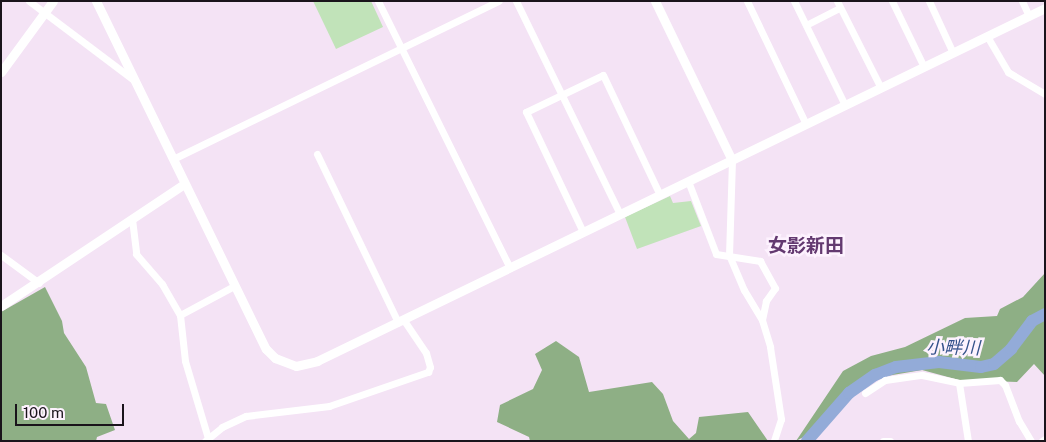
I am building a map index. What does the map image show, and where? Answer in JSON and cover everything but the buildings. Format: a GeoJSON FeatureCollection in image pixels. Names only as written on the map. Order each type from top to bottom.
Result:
{"type":"FeatureCollection","features":[{"type":"Feature","properties":{"kind":"street"},"geometry":{"type":"LineString","coordinates":[[29,1],[136,81]]}},
{"type":"Feature","properties":{"kind":"street"},"geometry":{"type":"LineString","coordinates":[[1,72],[53,1]]}},
{"type":"Feature","properties":{"kind":"street"},"geometry":{"type":"LineString","coordinates":[[96,1],[266,349],[275,358],[292,365],[317,361],[1045,8]]}},
{"type":"Feature","properties":{"kind":"street"},"geometry":{"type":"LineString","coordinates":[[378,1],[510,268]]}},
{"type":"Feature","properties":{"kind":"street"},"geometry":{"type":"LineString","coordinates":[[173,159],[500,1]]}},
{"type":"Feature","properties":{"kind":"street"},"geometry":{"type":"LineString","coordinates":[[516,1],[620,214]]}},
{"type":"Feature","properties":{"kind":"street"},"geometry":{"type":"LineString","coordinates":[[655,1],[732,160],[729,255],[744,290],[762,320],[773,363],[781,419],[774,441]]}},
{"type":"Feature","properties":{"kind":"street"},"geometry":{"type":"LineString","coordinates":[[747,1],[806,124]]}},
{"type":"Feature","properties":{"kind":"street"},"geometry":{"type":"LineString","coordinates":[[794,1],[845,105]]}},
{"type":"Feature","properties":{"kind":"street"},"geometry":{"type":"LineString","coordinates":[[892,1],[924,67]]}},
{"type":"Feature","properties":{"kind":"street"},"geometry":{"type":"LineString","coordinates":[[929,1],[954,53]]}},
{"type":"Feature","properties":{"kind":"street"},"geometry":{"type":"LineString","coordinates":[[1022,1],[1029,16]]}},
{"type":"Feature","properties":{"kind":"street"},"geometry":{"type":"LineString","coordinates":[[806,24],[839,4],[880,88]]}},
{"type":"Feature","properties":{"kind":"street"},"geometry":{"type":"LineString","coordinates":[[987,36],[1008,72],[1045,94]]}},
{"type":"Feature","properties":{"kind":"street"},"geometry":{"type":"LineString","coordinates":[[583,232],[526,112],[603,74],[660,195]]}},
{"type":"Feature","properties":{"kind":"street"},"geometry":{"type":"LineString","coordinates":[[132,219],[136,254],[162,284],[180,315],[185,360],[207,439],[246,416],[329,406],[424,374],[430,367],[429,361],[400,321],[317,154]]}},
{"type":"Feature","properties":{"kind":"street"},"geometry":{"type":"LineString","coordinates":[[688,181],[716,254],[760,262],[775,288],[766,301],[762,320]]}},
{"type":"Feature","properties":{"kind":"street"},"geometry":{"type":"LineString","coordinates":[[1,306],[39,283],[184,184]]}},
{"type":"Feature","properties":{"kind":"street"},"geometry":{"type":"LineString","coordinates":[[1,255],[39,283]]}},
{"type":"Feature","properties":{"kind":"street"},"geometry":{"type":"LineString","coordinates":[[180,315],[234,286]]}},
{"type":"Feature","properties":{"kind":"street"},"geometry":{"type":"LineString","coordinates":[[865,393],[885,380],[922,375],[959,383],[1000,380],[1005,385],[1019,421],[1031,441]]}},
{"type":"Feature","properties":{"kind":"street"},"geometry":{"type":"LineString","coordinates":[[959,383],[968,441]]}},
{"type":"Feature","properties":{"kind":"street"},"geometry":{"type":"LineString","coordinates":[[883,441],[890,441]]}},
{"type":"Feature","properties":{"kind":"green space"},"geometry":{"type":"Polygon","coordinates":[[[313,1],[371,1],[383,27],[336,49],[313,1]]]}},
{"type":"Feature","properties":{"kind":"green space"},"geometry":{"type":"Polygon","coordinates":[[[670,196],[673,203],[691,201],[701,226],[637,249],[625,217],[670,196]]]}},
{"type":"Feature","properties":{"kind":"green space"},"geometry":{"type":"Polygon","coordinates":[[[1045,273],[1045,376],[1034,364],[1017,382],[959,380],[922,370],[881,377],[830,411],[809,434],[796,441],[843,371],[871,356],[905,347],[965,318],[997,316],[1000,309],[1023,297],[1045,273]]]}},
{"type":"Feature","properties":{"kind":"green space"},"geometry":{"type":"Polygon","coordinates":[[[45,287],[62,321],[64,333],[86,367],[96,403],[106,404],[115,430],[97,437],[96,441],[1,441],[1,312],[45,287]]]}},
{"type":"Feature","properties":{"kind":"green space"},"geometry":{"type":"Polygon","coordinates":[[[556,341],[579,357],[589,392],[652,382],[663,394],[673,421],[689,439],[696,433],[699,417],[748,412],[768,441],[530,441],[529,437],[497,422],[500,405],[533,389],[542,370],[535,354],[556,341]]]}},
{"type":"Feature","properties":{"kind":"waterway","name":"小畔川"},"geometry":{"type":"LineString","coordinates":[[807,441],[849,393],[875,375],[896,367],[939,362],[981,367],[994,364],[1011,349],[1032,321],[1045,314]]}},
{"type":"Feature","properties":{"kind":"district","name":"女影新田"},"geometry":{"type":"Point","coordinates":[806,246]}}]}
